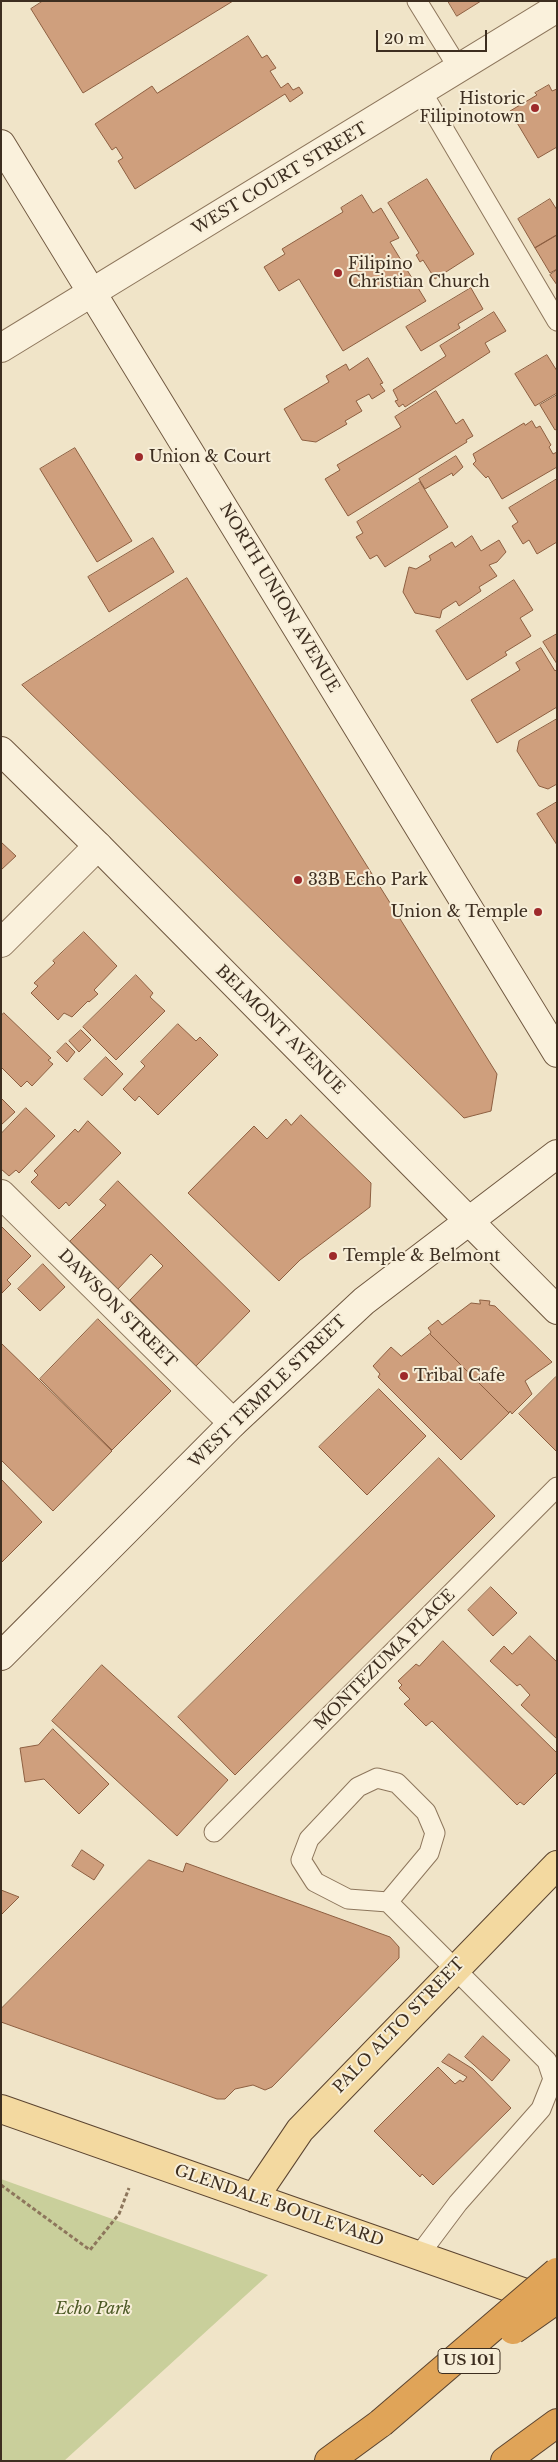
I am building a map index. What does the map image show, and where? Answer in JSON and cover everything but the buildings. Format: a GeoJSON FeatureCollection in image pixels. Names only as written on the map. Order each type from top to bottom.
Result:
{"type":"FeatureCollection","features":[{"type":"Feature","properties":{"kind":"highway"},"geometry":{"type":"LineString","coordinates":[[381,2423],[557,2272]]}},
{"type":"Feature","properties":{"kind":"highway","name":"US 101"},"geometry":{"type":"LineString","coordinates":[[329,2461],[557,2299]]}},
{"type":"Feature","properties":{"kind":"highway"},"geometry":{"type":"LineString","coordinates":[[505,2461],[557,2424]]}},
{"type":"Feature","properties":{"kind":"main road","name":"PALO ALTO STREET"},"geometry":{"type":"LineString","coordinates":[[254,2198],[300,2130],[454,1969],[557,1865]]}},
{"type":"Feature","properties":{"kind":"main road","name":"GLENDALE BOULEVARD"},"geometry":{"type":"LineString","coordinates":[[1,2108],[557,2304]]}},
{"type":"Feature","properties":{"kind":"street","name":"WEST COURT STREET"},"geometry":{"type":"LineString","coordinates":[[1,348],[557,8]]}},
{"type":"Feature","properties":{"kind":"street","name":"NORTH UNION AVENUE"},"geometry":{"type":"LineString","coordinates":[[1,144],[94,292],[557,1053]]}},
{"type":"Feature","properties":{"kind":"street","name":"BELMONT AVENUE"},"geometry":{"type":"LineString","coordinates":[[1,751],[98,846],[557,1310]]}},
{"type":"Feature","properties":{"kind":"street"},"geometry":{"type":"LineString","coordinates":[[1,943],[98,846]]}},
{"type":"Feature","properties":{"kind":"street","name":"WEST TEMPLE STREET"},"geometry":{"type":"LineString","coordinates":[[1,1656],[233,1424],[364,1301],[557,1154]]}},
{"type":"Feature","properties":{"kind":"street","name":"DAWSON STREET"},"geometry":{"type":"LineString","coordinates":[[1,1194],[233,1424]]}},
{"type":"Feature","properties":{"kind":"lane"},"geometry":{"type":"LineString","coordinates":[[417,1],[459,69]]}},
{"type":"Feature","properties":{"kind":"lane"},"geometry":{"type":"LineString","coordinates":[[422,92],[557,321]]}},
{"type":"Feature","properties":{"kind":"lane","name":"MONTEZUMA PLACE"},"geometry":{"type":"LineString","coordinates":[[214,1832],[557,1487]]}},
{"type":"Feature","properties":{"kind":"lane"},"geometry":{"type":"LineString","coordinates":[[388,1902],[429,1853],[435,1833],[426,1812],[396,1783],[377,1778],[358,1787],[309,1839],[300,1860],[315,1882],[348,1899],[388,1902],[547,2061],[553,2079],[541,2109],[458,2203],[419,2255]]}},
{"type":"Feature","properties":{"kind":"path"},"geometry":{"type":"LineString","coordinates":[[1,2185],[90,2250],[119,2214],[142,2158]]}},
{"type":"Feature","properties":{"kind":"green space","name":"Echo Park"},"geometry":{"type":"Polygon","coordinates":[[[1,2179],[268,2275],[64,2461],[1,2461],[1,2179]]]}},
{"type":"Feature","properties":{"kind":"place","name":"Historic Filipinotown"},"geometry":{"type":"Point","coordinates":[535,108]}},
{"type":"Feature","properties":{"kind":"place","name":"Filipino Christian Church"},"geometry":{"type":"Point","coordinates":[338,273]}},
{"type":"Feature","properties":{"kind":"place","name":"Union & Court"},"geometry":{"type":"Point","coordinates":[139,457]}},
{"type":"Feature","properties":{"kind":"place","name":"33B Echo Park"},"geometry":{"type":"Point","coordinates":[298,880]}},
{"type":"Feature","properties":{"kind":"place","name":"Union & Temple"},"geometry":{"type":"Point","coordinates":[538,912]}},
{"type":"Feature","properties":{"kind":"place","name":"Temple & Belmont"},"geometry":{"type":"Point","coordinates":[333,1256]}},
{"type":"Feature","properties":{"kind":"place","name":"Tribal Cafe"},"geometry":{"type":"Point","coordinates":[404,1376]}}]}
